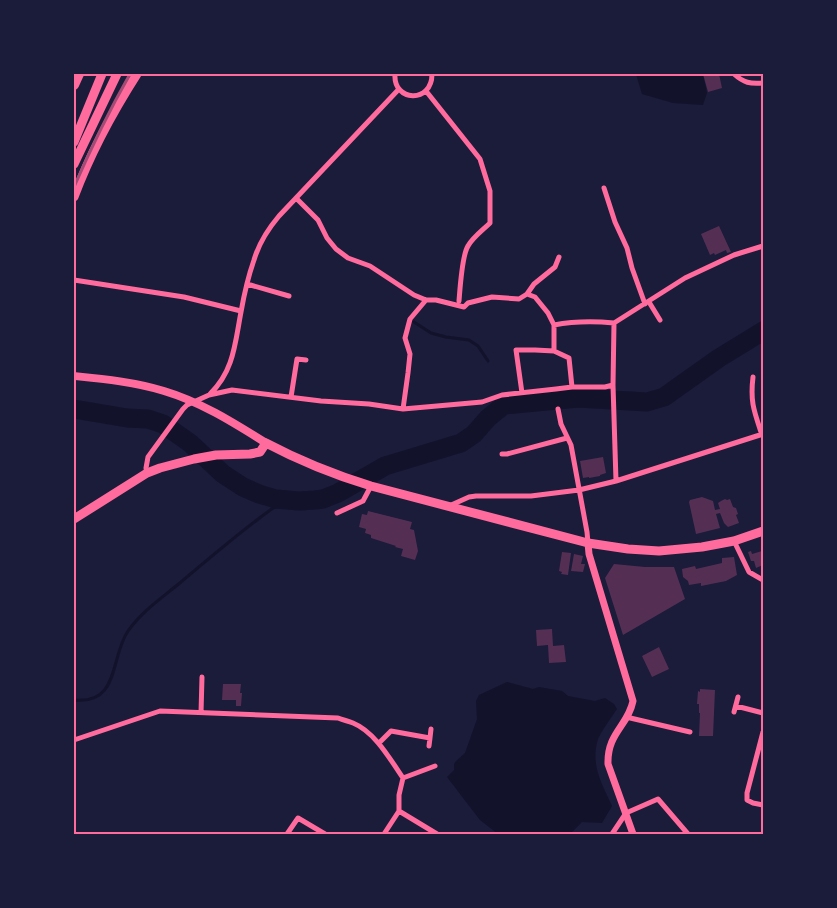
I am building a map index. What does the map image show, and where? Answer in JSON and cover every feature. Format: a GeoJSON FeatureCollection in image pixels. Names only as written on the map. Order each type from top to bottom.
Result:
{"type":"FeatureCollection","features":[{"type":"Feature","properties":{"kind":"highway"},"geometry":{"type":"LineString","coordinates":[[74,85],[79,74]]}},
{"type":"Feature","properties":{"kind":"main road"},"geometry":{"type":"LineString","coordinates":[[74,142],[102,74]]}},
{"type":"Feature","properties":{"kind":"main road"},"geometry":{"type":"LineString","coordinates":[[74,164],[117,74]]}},
{"type":"Feature","properties":{"kind":"main road"},"geometry":{"type":"LineString","coordinates":[[74,197],[100,140],[137,74]]}},
{"type":"Feature","properties":{"kind":"main road"},"geometry":{"type":"LineString","coordinates":[[74,376],[117,381],[166,391],[209,408],[284,453],[341,476],[371,486],[588,543],[659,551],[702,547],[734,541],[763,531]]}},
{"type":"Feature","properties":{"kind":"main road"},"geometry":{"type":"LineString","coordinates":[[74,519],[147,473],[194,459],[216,455],[260,452],[266,443]]}},
{"type":"Feature","properties":{"kind":"street"},"geometry":{"type":"LineString","coordinates":[[395,74],[399,89],[403,93],[414,96],[426,91],[430,86],[432,74]]}},
{"type":"Feature","properties":{"kind":"street"},"geometry":{"type":"LineString","coordinates":[[734,74],[742,81],[755,84],[763,83]]}},
{"type":"Feature","properties":{"kind":"street"},"geometry":{"type":"LineString","coordinates":[[209,394],[220,382],[233,358],[247,284],[254,258],[266,233],[278,216],[399,89]]}},
{"type":"Feature","properties":{"kind":"street"},"geometry":{"type":"LineString","coordinates":[[426,91],[480,159],[490,191],[490,223],[467,247],[459,301]]}},
{"type":"Feature","properties":{"kind":"street"},"geometry":{"type":"LineString","coordinates":[[604,188],[615,222],[627,248],[632,268],[647,303],[660,320]]}},
{"type":"Feature","properties":{"kind":"street"},"geometry":{"type":"LineString","coordinates":[[296,198],[318,220],[327,238],[336,249],[348,258],[370,266],[414,295],[426,300],[436,300],[464,307],[492,297],[519,299],[528,294],[534,284],[555,267],[559,257]]}},
{"type":"Feature","properties":{"kind":"street"},"geometry":{"type":"LineString","coordinates":[[554,325],[588,321],[614,324],[692,275],[734,255],[763,246]]}},
{"type":"Feature","properties":{"kind":"street"},"geometry":{"type":"LineString","coordinates":[[74,280],[184,297],[241,311]]}},
{"type":"Feature","properties":{"kind":"street"},"geometry":{"type":"LineString","coordinates":[[247,284],[289,296]]}},
{"type":"Feature","properties":{"kind":"street"},"geometry":{"type":"LineString","coordinates":[[528,294],[535,297],[548,313],[554,325],[554,351]]}},
{"type":"Feature","properties":{"kind":"street"},"geometry":{"type":"LineString","coordinates":[[403,409],[410,354],[405,338],[410,318],[426,300]]}},
{"type":"Feature","properties":{"kind":"street"},"geometry":{"type":"LineString","coordinates":[[614,324],[613,385],[616,481]]}},
{"type":"Feature","properties":{"kind":"street"},"geometry":{"type":"LineString","coordinates":[[522,393],[516,350],[554,351],[569,358],[572,387]]}},
{"type":"Feature","properties":{"kind":"street"},"geometry":{"type":"LineString","coordinates":[[291,396],[297,359],[306,360]]}},
{"type":"Feature","properties":{"kind":"street"},"geometry":{"type":"LineString","coordinates":[[448,506],[476,496],[531,496],[578,490],[616,481],[762,434],[753,408],[751,393],[753,377]]}},
{"type":"Feature","properties":{"kind":"street"},"geometry":{"type":"LineString","coordinates":[[147,473],[147,461],[186,405],[209,394],[232,390],[403,409],[482,402],[502,395],[572,387],[605,387],[613,385]]}},
{"type":"Feature","properties":{"kind":"street"},"geometry":{"type":"LineString","coordinates":[[558,409],[561,424],[571,445],[587,532],[589,554],[633,701],[632,708],[610,742],[608,754],[608,764],[633,834]]}},
{"type":"Feature","properties":{"kind":"street"},"geometry":{"type":"LineString","coordinates":[[502,454],[568,438]]}},
{"type":"Feature","properties":{"kind":"street"},"geometry":{"type":"LineString","coordinates":[[338,513],[363,501],[371,486]]}},
{"type":"Feature","properties":{"kind":"street"},"geometry":{"type":"LineString","coordinates":[[734,541],[750,572],[763,580]]}},
{"type":"Feature","properties":{"kind":"street"},"geometry":{"type":"LineString","coordinates":[[201,713],[202,677]]}},
{"type":"Feature","properties":{"kind":"street"},"geometry":{"type":"LineString","coordinates":[[734,712],[738,698]]}},
{"type":"Feature","properties":{"kind":"street"},"geometry":{"type":"LineString","coordinates":[[736,706],[763,713]]}},
{"type":"Feature","properties":{"kind":"street"},"geometry":{"type":"LineString","coordinates":[[74,740],[160,711],[338,718],[353,722],[363,728],[379,743],[403,778],[398,811],[384,834]]}},
{"type":"Feature","properties":{"kind":"street"},"geometry":{"type":"LineString","coordinates":[[626,717],[690,732]]}},
{"type":"Feature","properties":{"kind":"street"},"geometry":{"type":"LineString","coordinates":[[429,746],[432,729]]}},
{"type":"Feature","properties":{"kind":"street"},"geometry":{"type":"LineString","coordinates":[[379,743],[391,731],[430,738]]}},
{"type":"Feature","properties":{"kind":"street"},"geometry":{"type":"LineString","coordinates":[[763,732],[747,793],[747,800],[763,804]]}},
{"type":"Feature","properties":{"kind":"street"},"geometry":{"type":"LineString","coordinates":[[403,778],[436,766]]}},
{"type":"Feature","properties":{"kind":"street"},"geometry":{"type":"LineString","coordinates":[[612,834],[626,813],[658,799],[688,834]]}},
{"type":"Feature","properties":{"kind":"street"},"geometry":{"type":"LineString","coordinates":[[398,811],[437,834]]}},
{"type":"Feature","properties":{"kind":"street"},"geometry":{"type":"LineString","coordinates":[[287,834],[298,818],[325,834]]}},
{"type":"Feature","properties":{"kind":"shaded area"},"geometry":{"type":"Polygon","coordinates":[[[636,74],[703,74],[707,93],[703,105],[673,103],[642,94],[636,74]]]}},
{"type":"Feature","properties":{"kind":"shaded area"},"geometry":{"type":"Polygon","coordinates":[[[507,682],[533,689],[539,687],[562,691],[568,696],[595,701],[605,698],[614,704],[617,709],[598,739],[595,757],[598,774],[612,806],[602,823],[582,822],[570,834],[498,834],[480,820],[447,777],[454,770],[456,761],[465,753],[477,719],[476,701],[479,695],[507,682]]]}},
{"type":"Feature","properties":{"kind":"building"},"geometry":{"type":"Polygon","coordinates":[[[703,74],[719,74],[722,88],[708,92],[703,74]]]}},
{"type":"Feature","properties":{"kind":"building"},"geometry":{"type":"Polygon","coordinates":[[[719,226],[731,252],[727,253],[726,250],[710,255],[701,234],[719,226]]]}},
{"type":"Feature","properties":{"kind":"building"},"geometry":{"type":"Polygon","coordinates":[[[603,457],[606,473],[600,476],[583,478],[580,461],[603,457]]]}},
{"type":"Feature","properties":{"kind":"building"},"geometry":{"type":"Polygon","coordinates":[[[702,497],[713,501],[715,510],[720,509],[718,503],[725,499],[730,499],[733,507],[736,508],[739,523],[728,527],[720,513],[716,514],[720,528],[696,534],[689,502],[690,500],[702,497]]]}},
{"type":"Feature","properties":{"kind":"building"},"geometry":{"type":"Polygon","coordinates":[[[368,511],[412,522],[410,529],[414,530],[418,551],[415,560],[401,556],[403,549],[371,538],[371,535],[365,533],[366,529],[359,527],[362,514],[367,515],[368,511]]]}},
{"type":"Feature","properties":{"kind":"building"},"geometry":{"type":"Polygon","coordinates":[[[751,551],[752,554],[762,551],[763,565],[756,568],[748,552],[751,551]]]}},
{"type":"Feature","properties":{"kind":"building"},"geometry":{"type":"Polygon","coordinates":[[[562,552],[571,553],[568,575],[561,574],[562,572],[559,571],[562,552]]]}},
{"type":"Feature","properties":{"kind":"building"},"geometry":{"type":"Polygon","coordinates":[[[574,554],[583,556],[581,564],[585,564],[583,572],[571,571],[574,554]]]}},
{"type":"Feature","properties":{"kind":"building"},"geometry":{"type":"Polygon","coordinates":[[[734,557],[737,575],[726,581],[701,586],[701,583],[689,585],[688,581],[683,577],[682,569],[695,566],[696,569],[722,563],[722,558],[734,557]]]}},
{"type":"Feature","properties":{"kind":"building"},"geometry":{"type":"Polygon","coordinates":[[[614,564],[674,567],[685,599],[623,635],[605,578],[614,564]]]}},
{"type":"Feature","properties":{"kind":"building"},"geometry":{"type":"Polygon","coordinates":[[[552,629],[553,646],[564,645],[566,662],[549,663],[548,645],[537,646],[536,630],[552,629]]]}},
{"type":"Feature","properties":{"kind":"building"},"geometry":{"type":"Polygon","coordinates":[[[659,647],[669,669],[652,677],[642,656],[659,647]]]}},
{"type":"Feature","properties":{"kind":"building"},"geometry":{"type":"Polygon","coordinates":[[[223,684],[241,684],[241,706],[236,706],[236,700],[222,700],[223,684]]]}},
{"type":"Feature","properties":{"kind":"building"},"geometry":{"type":"Polygon","coordinates":[[[700,689],[715,690],[713,736],[699,736],[700,713],[699,704],[697,704],[698,691],[700,692],[700,689]]]}},
{"type":"Feature","properties":{"kind":"waterway"},"geometry":{"type":"LineString","coordinates":[[414,322],[431,333],[469,340],[478,346],[488,361]]}},
{"type":"Feature","properties":{"kind":"waterway"},"geometry":{"type":"LineString","coordinates":[[74,409],[127,418],[148,419],[163,424],[190,443],[223,474],[243,487],[276,499],[315,500],[338,493],[385,466],[461,443],[474,434],[488,418],[504,405],[578,398],[647,402],[664,397],[719,358],[763,331]]}},
{"type":"Feature","properties":{"kind":"waterway"},"geometry":{"type":"LineString","coordinates":[[74,700],[89,700],[99,695],[107,687],[112,677],[122,642],[128,631],[153,605],[273,508],[299,501]]}},
{"type":"Feature","properties":{"kind":"railway"},"geometry":{"type":"LineString","coordinates":[[74,187],[100,130],[130,74]]}}]}
